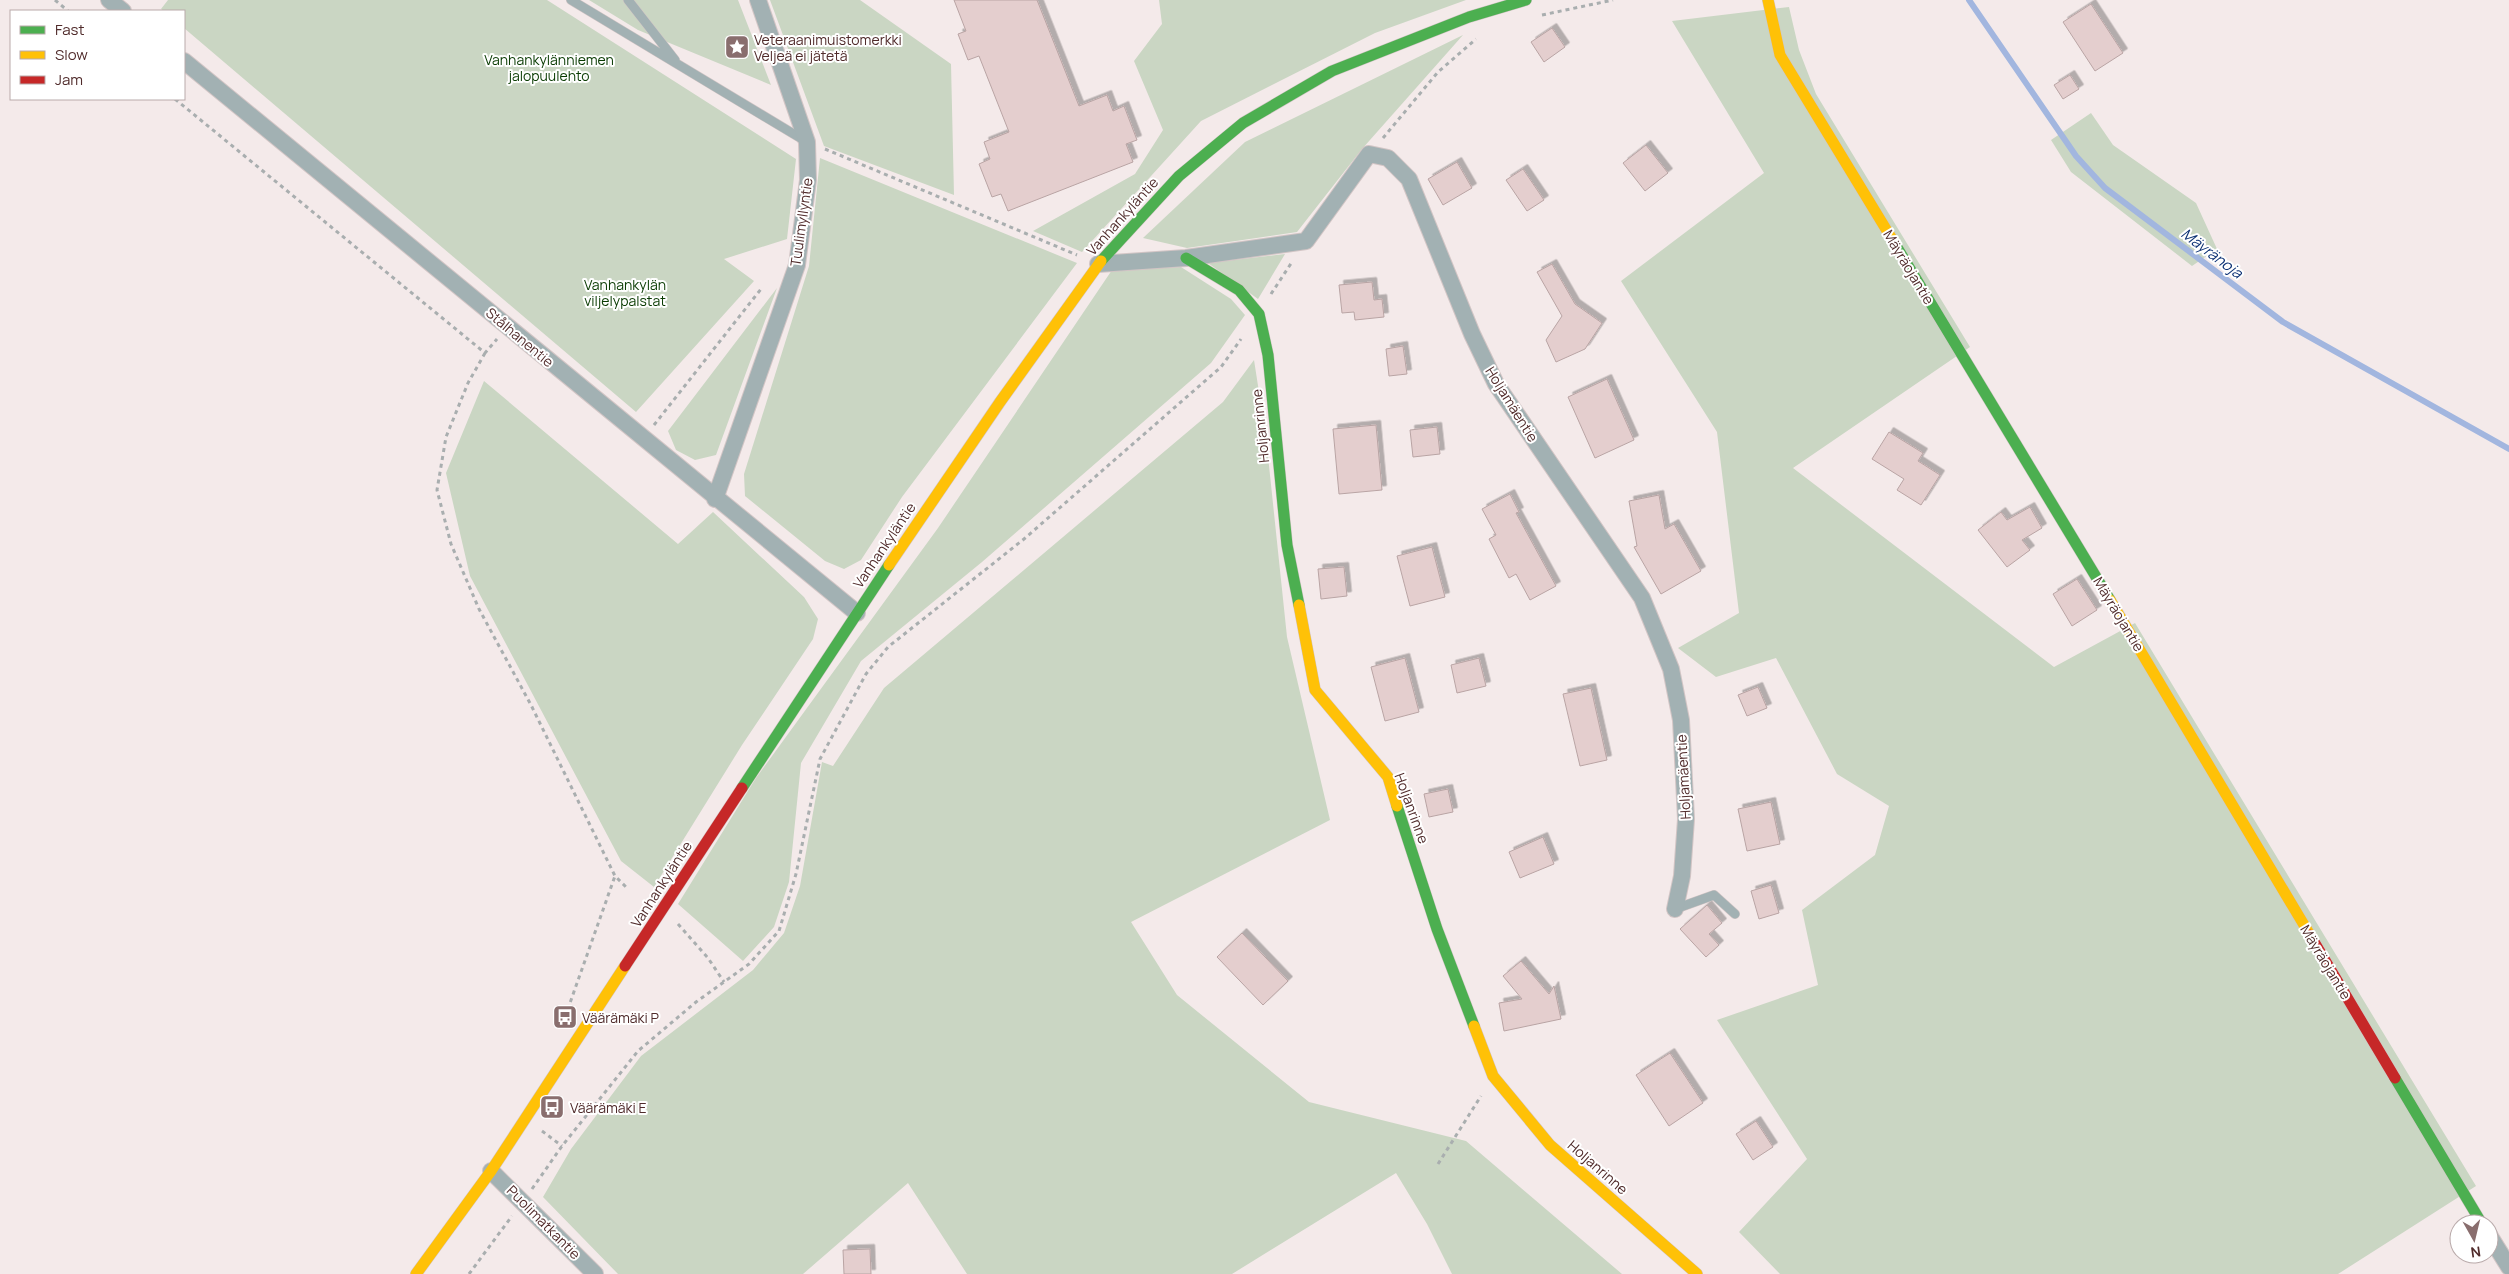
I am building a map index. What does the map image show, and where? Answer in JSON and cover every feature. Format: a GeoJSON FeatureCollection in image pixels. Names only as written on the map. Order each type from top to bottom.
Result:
{"type":"FeatureCollection","features":[{"type":"Feature","properties":{"kind":"street"},"geometry":{"type":"LineString","coordinates":[[110,0],[122,10]]}},
{"type":"Feature","properties":{"kind":"street","name":"Tuulimyllyntie"},"geometry":{"type":"LineString","coordinates":[[715,499],[797,265],[808,180],[807,142],[758,0]]}},
{"type":"Feature","properties":{"kind":"street","name":"Vanhankyläntie"},"geometry":{"type":"LineString","coordinates":[[416,1274],[491,1171],[856,613],[1000,402],[1098,264],[1179,176],[1243,123],[1332,71],[1469,18],[1526,0]]}},
{"type":"Feature","properties":{"kind":"street","name":"Mäyräojantie"},"geometry":{"type":"LineString","coordinates":[[1768,0],[1780,56],[2015,440],[2476,1214]]}},
{"type":"Feature","properties":{"kind":"street","name":"Stålhanentie"},"geometry":{"type":"LineString","coordinates":[[185,62],[856,613]]}},
{"type":"Feature","properties":{"kind":"street"},"geometry":{"type":"LineString","coordinates":[[1098,264],[1186,258],[1306,241],[1369,154]]}},
{"type":"Feature","properties":{"kind":"street","name":"Holjamäentie"},"geometry":{"type":"LineString","coordinates":[[1369,154],[1388,158],[1409,179],[1472,334],[1496,384],[1642,598],[1672,669],[1680,720],[1686,819],[1682,876],[1675,909]]}},
{"type":"Feature","properties":{"kind":"street","name":"Holjanrinne"},"geometry":{"type":"LineString","coordinates":[[1186,258],[1239,290],[1259,314],[1268,355],[1287,545],[1315,690],[1388,777],[1437,928],[1493,1076],[1550,1145],[1696,1274]]}},
{"type":"Feature","properties":{"kind":"street","name":"Puolimatkantie"},"geometry":{"type":"LineString","coordinates":[[491,1171],[596,1274]]}},
{"type":"Feature","properties":{"kind":"street"},"geometry":{"type":"LineString","coordinates":[[2499,1251],[2509,1267]]}},
{"type":"Feature","properties":{"kind":"lane"},"geometry":{"type":"LineString","coordinates":[[571,0],[807,142]]}},
{"type":"Feature","properties":{"kind":"lane"},"geometry":{"type":"LineString","coordinates":[[628,0],[680,66]]}},
{"type":"Feature","properties":{"kind":"lane"},"geometry":{"type":"LineString","coordinates":[[1675,909],[1714,895],[1735,914]]}},
{"type":"Feature","properties":{"kind":"path"},"geometry":{"type":"LineString","coordinates":[[55,0],[67,10]]}},
{"type":"Feature","properties":{"kind":"path"},"geometry":{"type":"LineString","coordinates":[[1541,15],[1613,0]]}},
{"type":"Feature","properties":{"kind":"path"},"geometry":{"type":"LineString","coordinates":[[1369,154],[1438,72],[1477,38]]}},
{"type":"Feature","properties":{"kind":"path"},"geometry":{"type":"LineString","coordinates":[[176,100],[486,353]]}},
{"type":"Feature","properties":{"kind":"path"},"geometry":{"type":"LineString","coordinates":[[807,142],[1098,264]]}},
{"type":"Feature","properties":{"kind":"path"},"geometry":{"type":"LineString","coordinates":[[469,1274],[562,1146],[638,1051],[696,1002],[749,964],[779,931],[796,874],[820,759],[866,674],[888,647],[1024,538],[1221,367],[1259,314],[1306,241]]}},
{"type":"Feature","properties":{"kind":"path"},"geometry":{"type":"LineString","coordinates":[[643,439],[762,289]]}},
{"type":"Feature","properties":{"kind":"path"},"geometry":{"type":"LineString","coordinates":[[507,326],[486,353],[468,383],[446,437],[437,490],[451,544],[479,609],[531,705],[615,876],[627,888]]}},
{"type":"Feature","properties":{"kind":"path"},"geometry":{"type":"LineString","coordinates":[[565,1017],[615,876]]}},
{"type":"Feature","properties":{"kind":"path"},"geometry":{"type":"LineString","coordinates":[[678,924],[708,958],[724,982]]}},
{"type":"Feature","properties":{"kind":"path"},"geometry":{"type":"LineString","coordinates":[[1438,1164],[1493,1076]]}},
{"type":"Feature","properties":{"kind":"path"},"geometry":{"type":"LineString","coordinates":[[539,1129],[562,1146]]}},
{"type":"Feature","properties":{"kind":"green space","name":"Vanhankylän viljelypalstat"},"geometry":{"type":"Polygon","coordinates":[[[168,0],[547,0],[796,159],[787,239],[724,259],[754,281],[636,412],[185,29],[185,10],[161,9],[168,0]]]}},
{"type":"Feature","properties":{"kind":"green space"},"geometry":{"type":"Polygon","coordinates":[[[589,0],[738,0],[771,85],[638,30],[589,0]]]}},
{"type":"Feature","properties":{"kind":"green space"},"geometry":{"type":"Polygon","coordinates":[[[770,0],[860,0],[951,64],[954,195],[824,146],[770,0]]]}},
{"type":"Feature","properties":{"kind":"green space"},"geometry":{"type":"Polygon","coordinates":[[[1159,0],[1466,0],[1375,33],[1201,121],[1082,252],[1033,231],[1135,174],[1163,130],[1134,61],[1162,24],[1159,0]]]}},
{"type":"Feature","properties":{"kind":"green space"},"geometry":{"type":"Polygon","coordinates":[[[1789,7],[1799,50],[1816,94],[1970,347],[1793,468],[2054,667],[2135,623],[2476,1186],[2338,1274],[1780,1274],[1739,1232],[1807,1159],[1717,1020],[1818,985],[1802,910],[1875,855],[1889,806],[1837,774],[1776,658],[1716,677],[1678,648],[1739,613],[1717,432],[1621,281],[1764,173],[1672,21],[1789,7]]]}},
{"type":"Feature","properties":{"kind":"green space"},"geometry":{"type":"Polygon","coordinates":[[[1463,35],[1362,149],[1297,232],[1187,248],[1143,238],[1245,142],[1463,35]]]}},
{"type":"Feature","properties":{"kind":"green space"},"geometry":{"type":"Polygon","coordinates":[[[2091,113],[2113,145],[2196,203],[2217,249],[2192,266],[2071,172],[2051,140],[2091,113]]]}},
{"type":"Feature","properties":{"kind":"green space"},"geometry":{"type":"Polygon","coordinates":[[[820,158],[1077,263],[902,497],[861,560],[844,569],[825,561],[745,496],[744,474],[809,266],[820,158]]]}},
{"type":"Feature","properties":{"kind":"green space"},"geometry":{"type":"Polygon","coordinates":[[[1285,254],[1258,299],[1208,263],[1285,254]]]}},
{"type":"Feature","properties":{"kind":"green space"},"geometry":{"type":"Polygon","coordinates":[[[1181,267],[1231,299],[1245,315],[1211,363],[982,562],[861,661],[801,763],[789,882],[774,927],[743,961],[678,904],[756,778],[938,528],[1112,270],[1181,267]]]}},
{"type":"Feature","properties":{"kind":"green space"},"geometry":{"type":"Polygon","coordinates":[[[777,288],[716,455],[695,460],[676,450],[668,431],[777,288]]]}},
{"type":"Feature","properties":{"kind":"green space"},"geometry":{"type":"Polygon","coordinates":[[[1254,360],[1266,437],[1287,637],[1330,820],[1131,922],[1177,995],[1309,1102],[1466,1141],[1622,1274],[1452,1274],[1427,1224],[1396,1173],[1232,1274],[967,1274],[908,1183],[803,1274],[618,1274],[543,1197],[571,1149],[641,1056],[753,970],[784,933],[800,886],[822,762],[833,766],[884,688],[1223,402],[1254,360]]]}},
{"type":"Feature","properties":{"kind":"green space"},"geometry":{"type":"Polygon","coordinates":[[[484,381],[678,544],[713,512],[804,597],[818,619],[813,639],[742,745],[654,887],[621,861],[470,576],[446,473],[484,381]]]}},
{"type":"Feature","properties":{"kind":"building"},"geometry":{"type":"Polygon","coordinates":[[[954,0],[1037,0],[1079,106],[1107,95],[1113,111],[1124,106],[1137,140],[1126,144],[1133,162],[1008,211],[1001,194],[992,197],[979,164],[990,159],[984,142],[1009,132],[979,56],[968,60],[958,34],[966,31],[954,0]]]}},
{"type":"Feature","properties":{"kind":"building"},"geometry":{"type":"Polygon","coordinates":[[[2091,4],[2123,53],[2095,71],[2063,22],[2091,4]]]}},
{"type":"Feature","properties":{"kind":"building"},"geometry":{"type":"Polygon","coordinates":[[[1552,28],[1565,47],[1544,62],[1531,42],[1552,28]]]}},
{"type":"Feature","properties":{"kind":"building"},"geometry":{"type":"Polygon","coordinates":[[[2070,75],[2079,89],[2063,99],[2054,85],[2070,75]]]}},
{"type":"Feature","properties":{"kind":"building"},"geometry":{"type":"Polygon","coordinates":[[[1646,145],[1668,173],[1645,191],[1623,163],[1646,145]]]}},
{"type":"Feature","properties":{"kind":"building"},"geometry":{"type":"Polygon","coordinates":[[[1457,162],[1472,188],[1443,205],[1428,179],[1457,162]]]}},
{"type":"Feature","properties":{"kind":"building"},"geometry":{"type":"Polygon","coordinates":[[[1523,169],[1544,200],[1527,211],[1506,180],[1523,169]]]}},
{"type":"Feature","properties":{"kind":"building"},"geometry":{"type":"Polygon","coordinates":[[[1552,264],[1575,304],[1602,323],[1585,349],[1556,362],[1546,340],[1562,316],[1537,272],[1552,264]]]}},
{"type":"Feature","properties":{"kind":"building"},"geometry":{"type":"Polygon","coordinates":[[[1372,282],[1374,300],[1382,299],[1384,317],[1355,320],[1354,312],[1342,313],[1339,285],[1372,282]]]}},
{"type":"Feature","properties":{"kind":"building"},"geometry":{"type":"Polygon","coordinates":[[[1403,346],[1407,374],[1389,376],[1386,349],[1403,346]]]}},
{"type":"Feature","properties":{"kind":"building"},"geometry":{"type":"Polygon","coordinates":[[[1607,379],[1634,440],[1595,458],[1568,397],[1607,379]]]}},
{"type":"Feature","properties":{"kind":"building"},"geometry":{"type":"Polygon","coordinates":[[[1376,425],[1382,490],[1339,494],[1333,429],[1376,425]]]}},
{"type":"Feature","properties":{"kind":"building"},"geometry":{"type":"Polygon","coordinates":[[[1437,427],[1440,454],[1413,457],[1410,430],[1437,427]]]}},
{"type":"Feature","properties":{"kind":"building"},"geometry":{"type":"Polygon","coordinates":[[[1889,432],[1923,453],[1918,461],[1940,475],[1921,505],[1897,490],[1904,479],[1872,459],[1889,432]]]}},
{"type":"Feature","properties":{"kind":"building"},"geometry":{"type":"Polygon","coordinates":[[[1510,494],[1519,512],[1516,513],[1556,586],[1530,600],[1516,574],[1509,578],[1489,539],[1496,535],[1482,509],[1510,494]]]}},
{"type":"Feature","properties":{"kind":"building"},"geometry":{"type":"Polygon","coordinates":[[[1659,495],[1665,529],[1674,524],[1701,571],[1661,594],[1634,547],[1637,546],[1629,501],[1659,495]]]}},
{"type":"Feature","properties":{"kind":"building"},"geometry":{"type":"Polygon","coordinates":[[[2030,507],[2042,528],[2022,540],[2030,550],[2007,567],[1978,530],[2001,512],[2007,520],[2030,507]]]}},
{"type":"Feature","properties":{"kind":"building"},"geometry":{"type":"Polygon","coordinates":[[[1432,547],[1445,597],[1410,606],[1397,556],[1432,547]]]}},
{"type":"Feature","properties":{"kind":"building"},"geometry":{"type":"Polygon","coordinates":[[[1344,567],[1347,596],[1321,599],[1318,569],[1344,567]]]}},
{"type":"Feature","properties":{"kind":"building"},"geometry":{"type":"Polygon","coordinates":[[[2077,579],[2097,610],[2072,626],[2053,594],[2077,579]]]}},
{"type":"Feature","properties":{"kind":"building"},"geometry":{"type":"Polygon","coordinates":[[[1405,658],[1419,712],[1385,721],[1371,667],[1405,658]]]}},
{"type":"Feature","properties":{"kind":"building"},"geometry":{"type":"Polygon","coordinates":[[[1479,658],[1486,686],[1457,693],[1451,665],[1479,658]]]}},
{"type":"Feature","properties":{"kind":"building"},"geometry":{"type":"Polygon","coordinates":[[[1758,687],[1767,708],[1747,716],[1738,695],[1758,687]]]}},
{"type":"Feature","properties":{"kind":"building"},"geometry":{"type":"Polygon","coordinates":[[[1591,688],[1607,760],[1580,766],[1563,694],[1591,688]]]}},
{"type":"Feature","properties":{"kind":"building"},"geometry":{"type":"Polygon","coordinates":[[[1448,789],[1453,812],[1429,817],[1424,794],[1448,789]]]}},
{"type":"Feature","properties":{"kind":"building"},"geometry":{"type":"Polygon","coordinates":[[[1771,802],[1780,844],[1747,851],[1738,809],[1771,802]]]}},
{"type":"Feature","properties":{"kind":"building"},"geometry":{"type":"Polygon","coordinates":[[[1543,837],[1554,864],[1520,878],[1509,852],[1543,837]]]}},
{"type":"Feature","properties":{"kind":"building"},"geometry":{"type":"Polygon","coordinates":[[[1771,885],[1779,913],[1759,919],[1751,891],[1771,885]]]}},
{"type":"Feature","properties":{"kind":"building"},"geometry":{"type":"Polygon","coordinates":[[[1707,905],[1722,923],[1709,934],[1719,945],[1706,957],[1680,929],[1707,905]]]}},
{"type":"Feature","properties":{"kind":"building"},"geometry":{"type":"Polygon","coordinates":[[[1242,933],[1288,981],[1263,1005],[1217,957],[1242,933]]]}},
{"type":"Feature","properties":{"kind":"building"},"geometry":{"type":"Polygon","coordinates":[[[1521,961],[1549,994],[1554,986],[1561,1019],[1504,1031],[1499,1003],[1522,999],[1503,976],[1521,961]]]}},
{"type":"Feature","properties":{"kind":"building"},"geometry":{"type":"Polygon","coordinates":[[[1670,1053],[1703,1103],[1669,1126],[1636,1075],[1670,1053]]]}},
{"type":"Feature","properties":{"kind":"building"},"geometry":{"type":"Polygon","coordinates":[[[1756,1121],[1773,1147],[1753,1160],[1736,1134],[1756,1121]]]}},
{"type":"Feature","properties":{"kind":"building"},"geometry":{"type":"Polygon","coordinates":[[[870,1249],[871,1274],[844,1274],[843,1250],[870,1249]]]}},
{"type":"Feature","properties":{"kind":"waterway","name":"Mäyränoja"},"geometry":{"type":"LineString","coordinates":[[1969,0],[2076,156],[2105,188],[2283,322],[2509,449]]}},
{"type":"Feature","properties":{"kind":"traffic: fast"},"geometry":{"type":"LineString","coordinates":[[1101,261],[1179,176],[1243,123],[1332,71],[1469,17],[1526,0]]}},
{"type":"Feature","properties":{"kind":"traffic: fast"},"geometry":{"type":"LineString","coordinates":[[1892,239],[2110,600]]}},
{"type":"Feature","properties":{"kind":"traffic: fast"},"geometry":{"type":"LineString","coordinates":[[1186,258],[1239,290],[1259,314],[1268,355],[1287,545],[1299,605]]}},
{"type":"Feature","properties":{"kind":"traffic: fast"},"geometry":{"type":"LineString","coordinates":[[742,788],[889,565]]}},
{"type":"Feature","properties":{"kind":"traffic: fast"},"geometry":{"type":"LineString","coordinates":[[1397,806],[1437,929],[1474,1026]]}},
{"type":"Feature","properties":{"kind":"traffic: fast"},"geometry":{"type":"LineString","coordinates":[[2395,1078],[2476,1214]]}},
{"type":"Feature","properties":{"kind":"traffic: slow"},"geometry":{"type":"LineString","coordinates":[[1768,0],[1780,55],[1892,239]]}},
{"type":"Feature","properties":{"kind":"traffic: slow"},"geometry":{"type":"LineString","coordinates":[[889,565],[1000,402],[1101,261]]}},
{"type":"Feature","properties":{"kind":"traffic: slow"},"geometry":{"type":"LineString","coordinates":[[2110,600],[2310,935]]}},
{"type":"Feature","properties":{"kind":"traffic: slow"},"geometry":{"type":"LineString","coordinates":[[1299,605],[1315,690],[1388,777],[1397,806]]}},
{"type":"Feature","properties":{"kind":"traffic: slow"},"geometry":{"type":"LineString","coordinates":[[416,1274],[491,1171],[625,966]]}},
{"type":"Feature","properties":{"kind":"traffic: slow"},"geometry":{"type":"LineString","coordinates":[[1474,1026],[1493,1076],[1550,1145],[1697,1274]]}},
{"type":"Feature","properties":{"kind":"traffic: jam"},"geometry":{"type":"LineString","coordinates":[[625,966],[742,788]]}},
{"type":"Feature","properties":{"kind":"traffic: jam"},"geometry":{"type":"LineString","coordinates":[[2310,935],[2395,1078]]}},
{"type":"Feature","properties":{"kind":"place","name":"Veteraanimuistomerkki Veljeä ei jätetä"},"geometry":{"type":"Point","coordinates":[737,47]}},
{"type":"Feature","properties":{"kind":"place","name":"Väärämäki P"},"geometry":{"type":"Point","coordinates":[565,1017]}},
{"type":"Feature","properties":{"kind":"place","name":"Väärämäki E"},"geometry":{"type":"Point","coordinates":[552,1107]}},
{"type":"Feature","properties":{"kind":"park label","name":"Vanhankylänniemen jalopuulehto"},"geometry":{"type":"Point","coordinates":[549,68]}}]}
